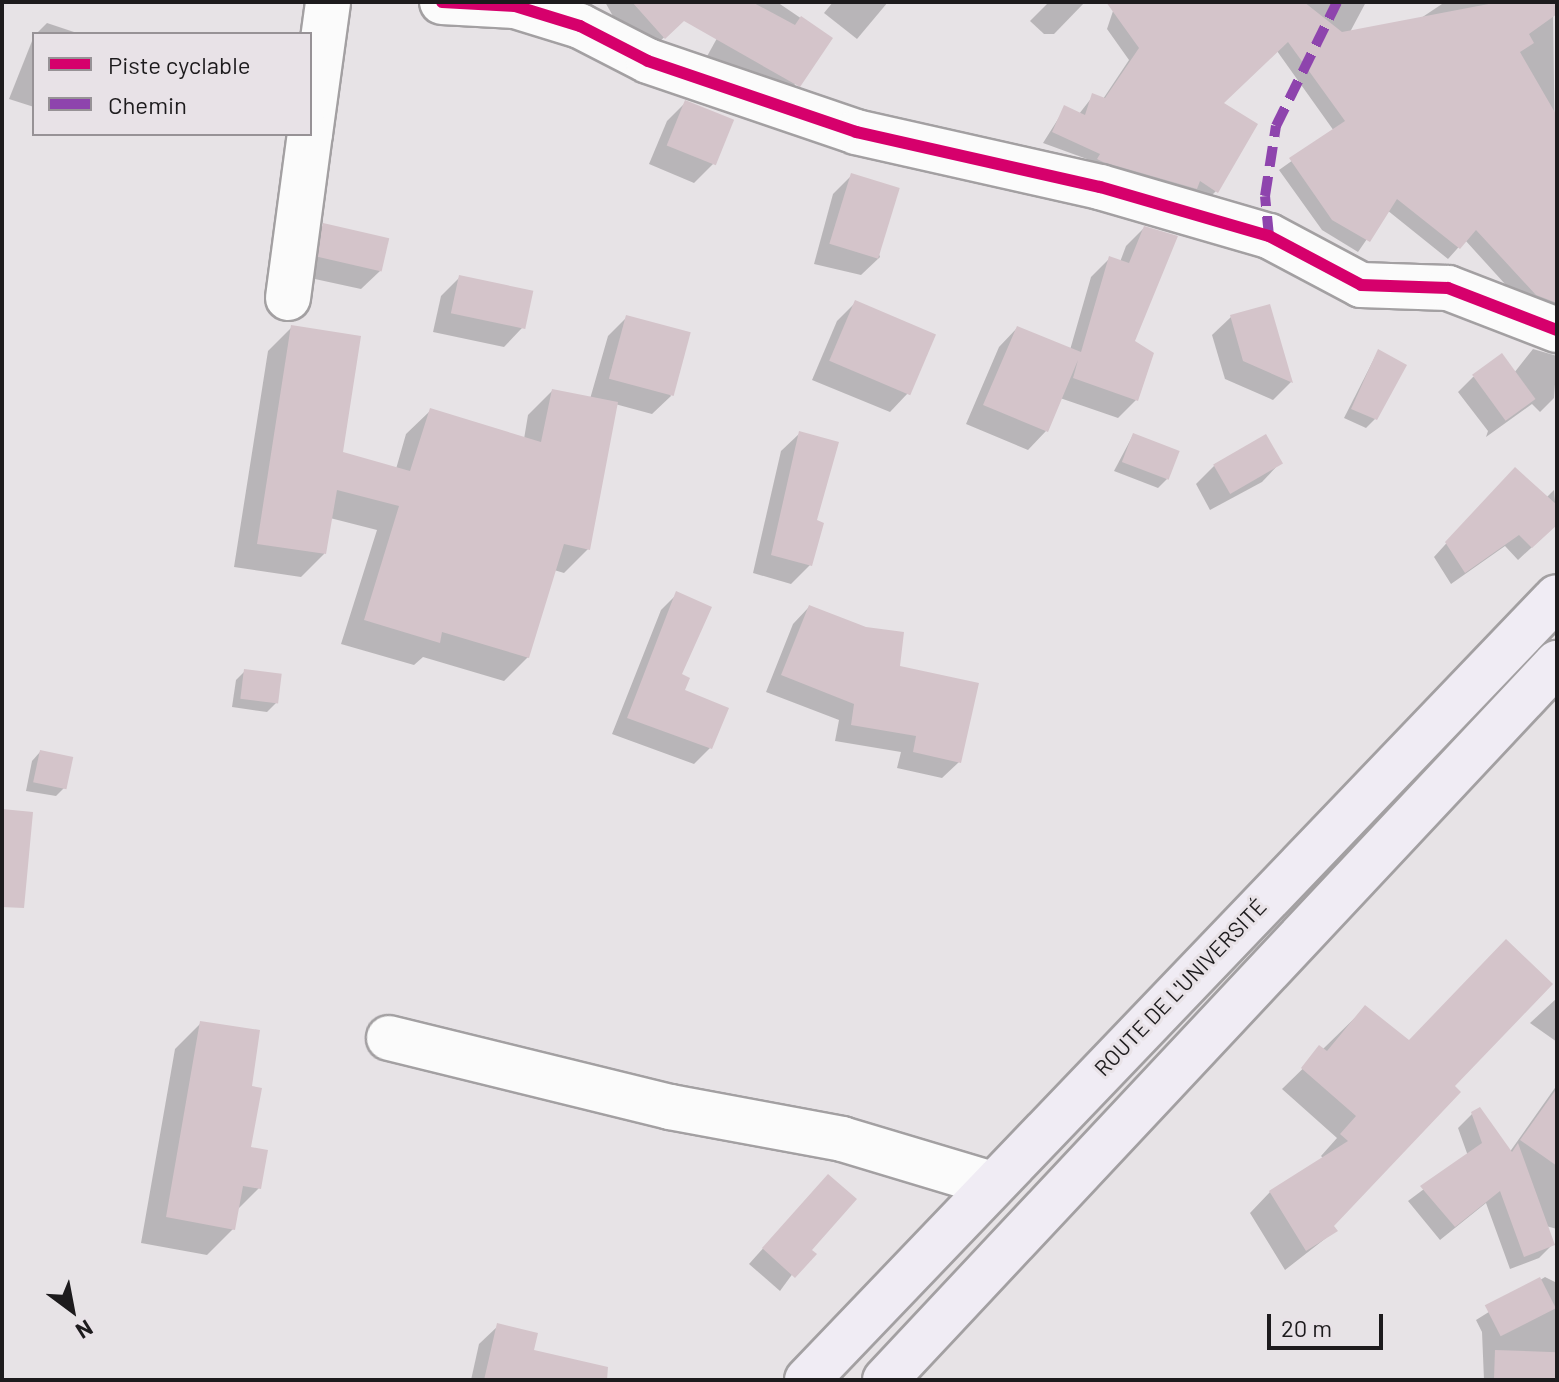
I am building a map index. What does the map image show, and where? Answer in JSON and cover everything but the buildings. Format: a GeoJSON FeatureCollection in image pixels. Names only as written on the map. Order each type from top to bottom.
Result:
{"type":"FeatureCollection","features":[{"type":"Feature","properties":{"kind":"main road","name":"ROUTE DE L'UNIVERSITÉ"},"geometry":{"type":"LineString","coordinates":[[807,1380],[1468,686],[1557,597]]}},
{"type":"Feature","properties":{"kind":"main road"},"geometry":{"type":"LineString","coordinates":[[885,1380],[1557,663]]}},
{"type":"Feature","properties":{"kind":"main road"},"geometry":{"type":"LineString","coordinates":[[1468,686],[1506,714]]}},
{"type":"Feature","properties":{"kind":"street"},"geometry":{"type":"LineString","coordinates":[[312,119],[328,2]]}},
{"type":"Feature","properties":{"kind":"street"},"geometry":{"type":"LineString","coordinates":[[442,2],[580,14],[648,61],[856,132],[1100,187],[1269,236],[1361,285],[1448,288],[1557,330]]}},
{"type":"Feature","properties":{"kind":"street"},"geometry":{"type":"LineString","coordinates":[[288,298],[310,136]]}},
{"type":"Feature","properties":{"kind":"street"},"geometry":{"type":"LineString","coordinates":[[389,1038],[670,1107],[842,1139],[992,1184]]}},
{"type":"Feature","properties":{"kind":"marked path"},"geometry":{"type":"LineString","coordinates":[[1269,236],[1265,196],[1276,126],[1337,2]]}},
{"type":"Feature","properties":{"kind":"cycle path"},"geometry":{"type":"LineString","coordinates":[[442,2],[515,6],[580,26],[648,61],[856,132],[1100,187],[1269,236],[1361,285],[1448,288],[1557,330]]}}]}
